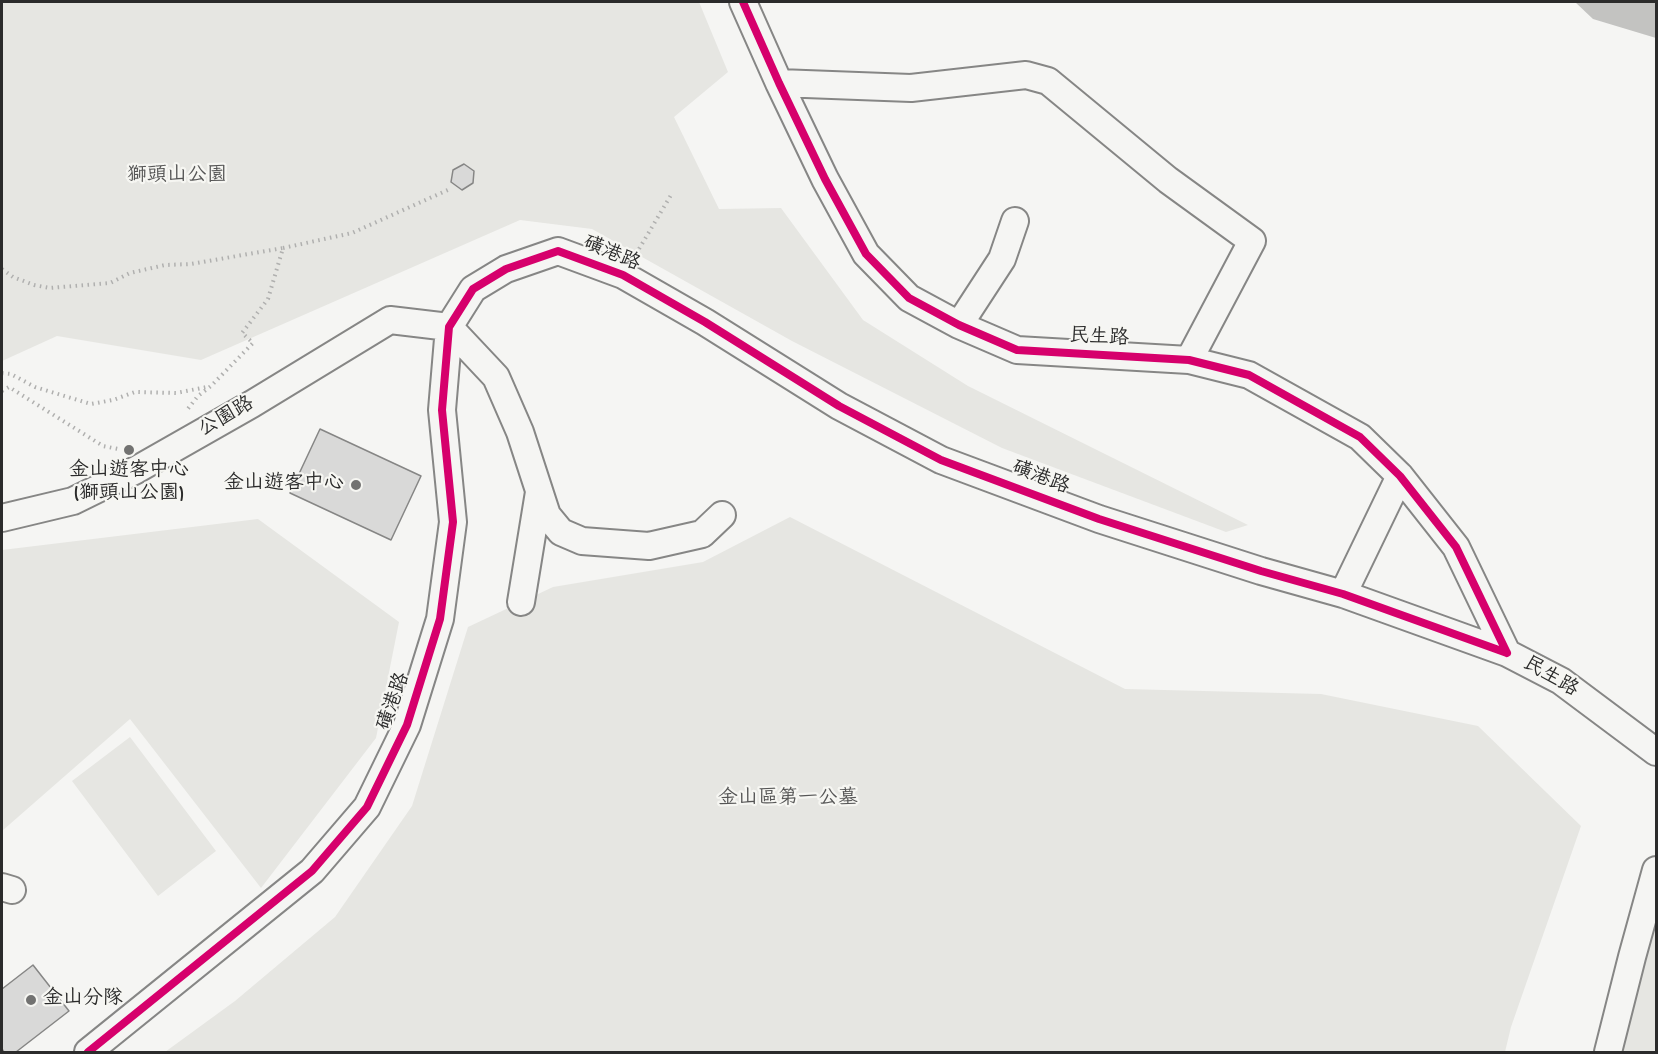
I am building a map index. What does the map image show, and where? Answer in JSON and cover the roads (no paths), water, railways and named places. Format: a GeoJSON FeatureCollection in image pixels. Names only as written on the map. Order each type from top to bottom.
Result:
{"type":"FeatureCollection","features":[{"type":"Feature","properties":{"kind":"street","name":"民生路"},"geometry":{"type":"LineString","coordinates":[[743,2],[778,83],[825,179],[866,254],[909,298],[959,326],[1017,350],[1189,360],[1249,375],[1360,437],[1400,476],[1456,547],[1507,653],[1561,681],[1656,752]]}},
{"type":"Feature","properties":{"kind":"street"},"geometry":{"type":"LineString","coordinates":[[778,83],[911,88],[1026,75],[1048,81],[1168,180],[1252,242],[1189,360]]}},
{"type":"Feature","properties":{"kind":"street"},"geometry":{"type":"LineString","coordinates":[[959,326],[1002,259],[1015,221]]}},
{"type":"Feature","properties":{"kind":"street","name":"磺港路"},"geometry":{"type":"LineString","coordinates":[[88,1053],[312,871],[367,807],[407,725],[440,619],[453,522],[442,410],[449,327],[473,289],[506,269],[558,251],[623,275],[705,322],[839,406],[941,460],[1099,519],[1261,571],[1343,594],[1507,653]]}},
{"type":"Feature","properties":{"kind":"street","name":"公園路"},"geometry":{"type":"LineString","coordinates":[[2,518],[73,501],[136,470],[252,404],[390,320],[449,327]]}},
{"type":"Feature","properties":{"kind":"street"},"geometry":{"type":"LineString","coordinates":[[449,327],[496,377],[520,432],[547,516],[561,532],[582,541],[649,546],[702,534],[722,515]]}},
{"type":"Feature","properties":{"kind":"street"},"geometry":{"type":"LineString","coordinates":[[1343,594],[1400,476]]}},
{"type":"Feature","properties":{"kind":"street"},"geometry":{"type":"LineString","coordinates":[[521,602],[539,492]]}},
{"type":"Feature","properties":{"kind":"street"},"geometry":{"type":"LineString","coordinates":[[1608,1053],[1656,870]]}},
{"type":"Feature","properties":{"kind":"place","name":"金山遊客中心 (獅頭山公園)"},"geometry":{"type":"Point","coordinates":[129,450]}},
{"type":"Feature","properties":{"kind":"place","name":"金山遊客中心"},"geometry":{"type":"Point","coordinates":[356,485]}},
{"type":"Feature","properties":{"kind":"place","name":"金山分隊"},"geometry":{"type":"Point","coordinates":[31,1000]}},
{"type":"Feature","properties":{"kind":"park label","name":"獅頭山公園"},"geometry":{"type":"Point","coordinates":[177,177]}},
{"type":"Feature","properties":{"kind":"park label","name":"金山區第一公墓"},"geometry":{"type":"Point","coordinates":[788,800]}}]}
